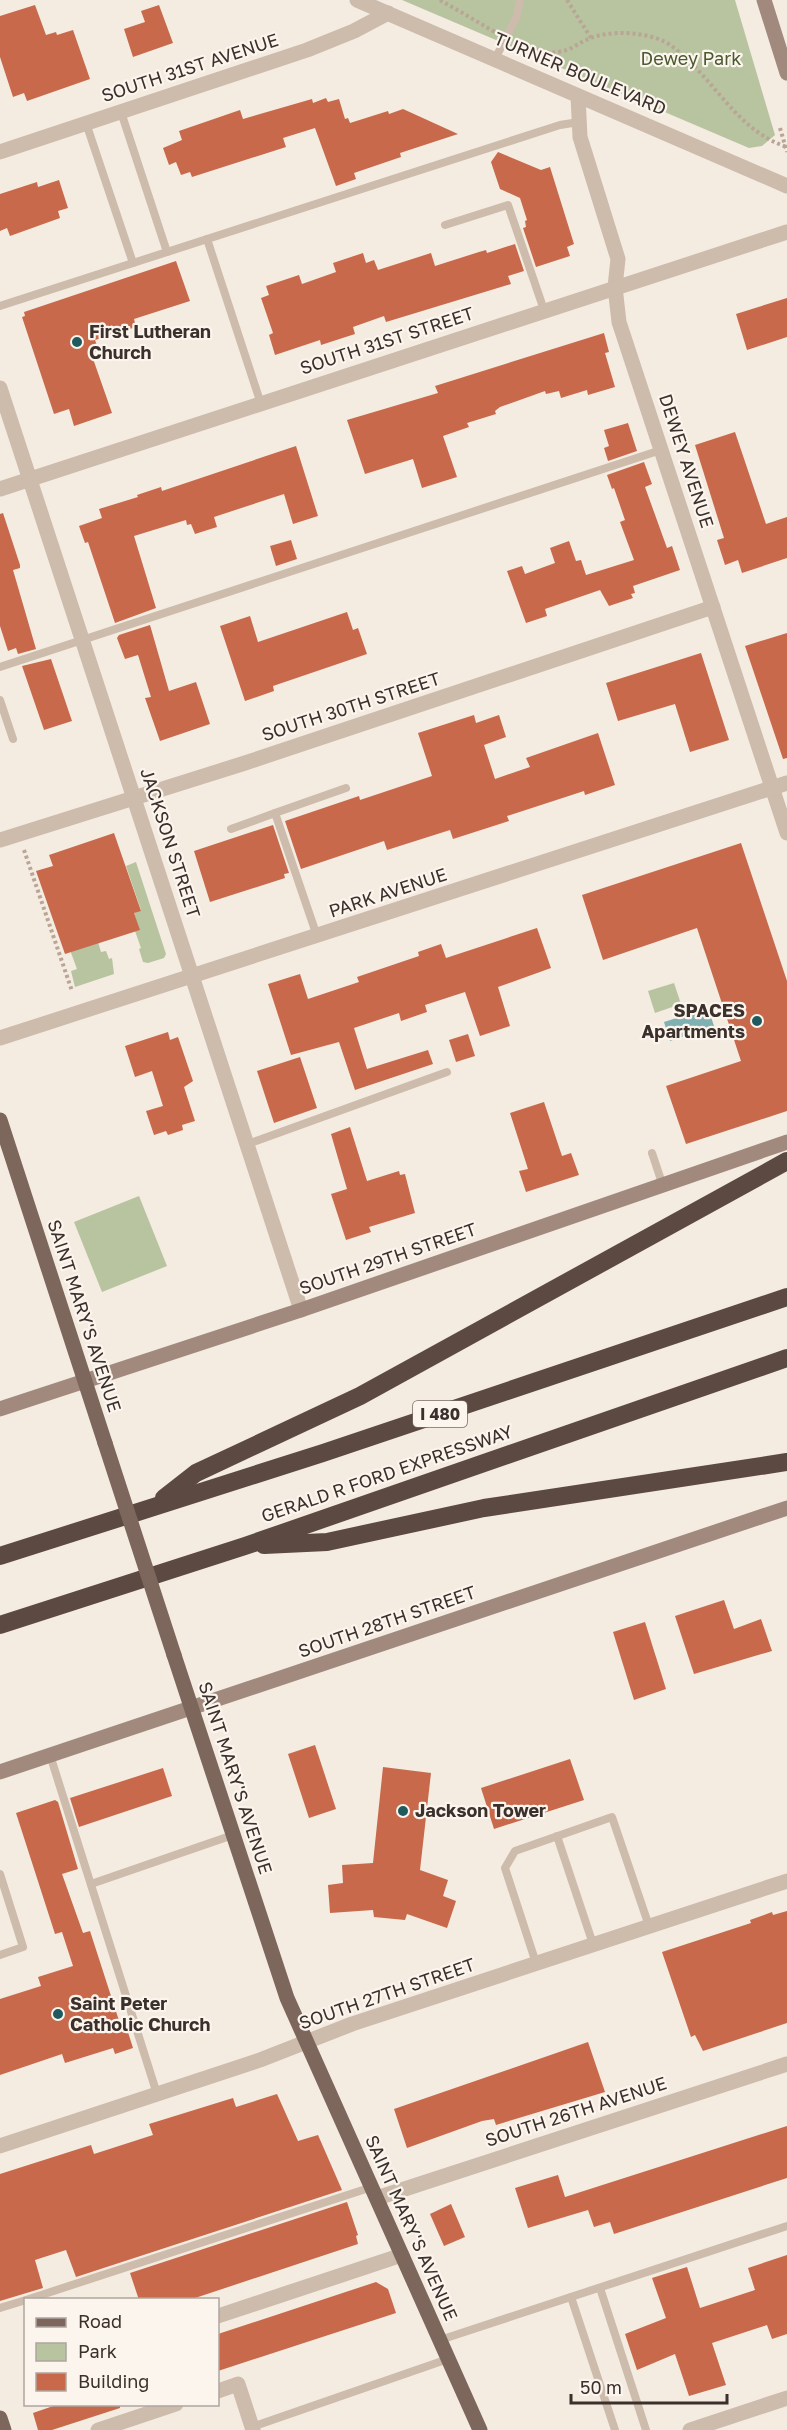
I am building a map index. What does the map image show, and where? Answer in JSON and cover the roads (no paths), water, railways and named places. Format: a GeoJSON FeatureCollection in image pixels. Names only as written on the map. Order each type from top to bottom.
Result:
{"type":"FeatureCollection","features":[{"type":"Feature","properties":{"kind":"highway"},"geometry":{"type":"LineString","coordinates":[[156,1504],[196,1473],[360,1396],[787,1161]]}},
{"type":"Feature","properties":{"kind":"highway","name":"I 480"},"geometry":{"type":"LineString","coordinates":[[0,1556],[156,1504],[357,1442],[787,1297]]}},
{"type":"Feature","properties":{"kind":"highway","name":"GERALD R FORD EXPRESSWAY"},"geometry":{"type":"LineString","coordinates":[[0,1625],[245,1546],[787,1358]]}},
{"type":"Feature","properties":{"kind":"highway"},"geometry":{"type":"LineString","coordinates":[[245,1546],[327,1542],[484,1508],[787,1462]]}},
{"type":"Feature","properties":{"kind":"main road"},"geometry":{"type":"LineString","coordinates":[[764,0],[787,73]]}},
{"type":"Feature","properties":{"kind":"main road","name":"SAINT MARY'S AVENUE"},"geometry":{"type":"LineString","coordinates":[[0,1120],[284,1990],[305,2043],[480,2430]]}},
{"type":"Feature","properties":{"kind":"main road","name":"SOUTH 29TH STREET"},"geometry":{"type":"LineString","coordinates":[[0,1409],[301,1310],[787,1142]]}},
{"type":"Feature","properties":{"kind":"main road","name":"SOUTH 28TH STREET"},"geometry":{"type":"LineString","coordinates":[[0,1772],[787,1508]]}},
{"type":"Feature","properties":{"kind":"main road"},"geometry":{"type":"LineString","coordinates":[[0,2418],[4,2430]]}},
{"type":"Feature","properties":{"kind":"street","name":"TURNER BOULEVARD"},"geometry":{"type":"LineString","coordinates":[[357,0],[787,186]]}},
{"type":"Feature","properties":{"kind":"street","name":"SOUTH 31ST AVENUE"},"geometry":{"type":"LineString","coordinates":[[0,152],[323,45],[388,13]]}},
{"type":"Feature","properties":{"kind":"street","name":"DEWEY AVENUE"},"geometry":{"type":"LineString","coordinates":[[578,96],[580,137],[616,250],[618,264],[615,287],[620,322],[713,607],[780,785],[787,833]]}},
{"type":"Feature","properties":{"kind":"street","name":"SOUTH 31ST STREET"},"geometry":{"type":"LineString","coordinates":[[0,489],[787,232]]}},
{"type":"Feature","properties":{"kind":"street","name":"JACKSON STREET"},"geometry":{"type":"LineString","coordinates":[[0,388],[301,1310]]}},
{"type":"Feature","properties":{"kind":"street","name":"SOUTH 30TH STREET"},"geometry":{"type":"LineString","coordinates":[[0,840],[713,607]]}},
{"type":"Feature","properties":{"kind":"street","name":"PARK AVENUE"},"geometry":{"type":"LineString","coordinates":[[0,1038],[780,785]]}},
{"type":"Feature","properties":{"kind":"street","name":"SOUTH 27TH STREET"},"geometry":{"type":"LineString","coordinates":[[0,2146],[305,2043],[352,2024],[787,1881]]}},
{"type":"Feature","properties":{"kind":"street","name":"SOUTH 26TH AVENUE"},"geometry":{"type":"LineString","coordinates":[[374,2193],[787,2064]]}},
{"type":"Feature","properties":{"kind":"street"},"geometry":{"type":"LineString","coordinates":[[219,2316],[402,2255]]}},
{"type":"Feature","properties":{"kind":"street"},"geometry":{"type":"LineString","coordinates":[[219,2391],[238,2384],[252,2429]]}},
{"type":"Feature","properties":{"kind":"street"},"geometry":{"type":"LineString","coordinates":[[699,2429],[787,2398]]}},
{"type":"Feature","properties":{"kind":"street"},"geometry":{"type":"LineString","coordinates":[[98,2430],[170,2406]]}},
{"type":"Feature","properties":{"kind":"lane"},"geometry":{"type":"LineString","coordinates":[[495,59],[517,16],[520,0]]}},
{"type":"Feature","properties":{"kind":"lane"},"geometry":{"type":"LineString","coordinates":[[121,111],[167,252]]}},
{"type":"Feature","properties":{"kind":"lane"},"geometry":{"type":"LineString","coordinates":[[0,306],[560,125],[579,122]]}},
{"type":"Feature","properties":{"kind":"lane"},"geometry":{"type":"LineString","coordinates":[[86,123],[133,263]]}},
{"type":"Feature","properties":{"kind":"lane"},"geometry":{"type":"LineString","coordinates":[[445,225],[508,205],[544,310]]}},
{"type":"Feature","properties":{"kind":"lane"},"geometry":{"type":"LineString","coordinates":[[207,239],[261,404]]}},
{"type":"Feature","properties":{"kind":"lane"},"geometry":{"type":"LineString","coordinates":[[0,667],[661,450]]}},
{"type":"Feature","properties":{"kind":"lane"},"geometry":{"type":"LineString","coordinates":[[0,700],[13,739]]}},
{"type":"Feature","properties":{"kind":"lane"},"geometry":{"type":"LineString","coordinates":[[231,829],[346,788]]}},
{"type":"Feature","properties":{"kind":"lane"},"geometry":{"type":"LineString","coordinates":[[275,813],[316,936]]}},
{"type":"Feature","properties":{"kind":"lane"},"geometry":{"type":"LineString","coordinates":[[248,1144],[447,1071]]}},
{"type":"Feature","properties":{"kind":"lane"},"geometry":{"type":"LineString","coordinates":[[652,1153],[663,1186]]}},
{"type":"Feature","properties":{"kind":"lane"},"geometry":{"type":"LineString","coordinates":[[50,1755],[157,2094]]}},
{"type":"Feature","properties":{"kind":"lane"},"geometry":{"type":"LineString","coordinates":[[536,1963],[505,1868],[515,1851],[612,1817],[649,1926]]}},
{"type":"Feature","properties":{"kind":"lane"},"geometry":{"type":"LineString","coordinates":[[91,1884],[233,1835]]}},
{"type":"Feature","properties":{"kind":"lane"},"geometry":{"type":"LineString","coordinates":[[557,1836],[593,1944]]}},
{"type":"Feature","properties":{"kind":"lane"},"geometry":{"type":"LineString","coordinates":[[0,1874],[23,1947],[0,1955]]}},
{"type":"Feature","properties":{"kind":"lane"},"geometry":{"type":"LineString","coordinates":[[33,2298],[374,2193]]}},
{"type":"Feature","properties":{"kind":"lane"},"geometry":{"type":"LineString","coordinates":[[440,2340],[787,2226]]}},
{"type":"Feature","properties":{"kind":"lane"},"geometry":{"type":"LineString","coordinates":[[600,2288],[646,2430]]}},
{"type":"Feature","properties":{"kind":"lane"},"geometry":{"type":"LineString","coordinates":[[571,2297],[615,2430]]}},
{"type":"Feature","properties":{"kind":"lane"},"geometry":{"type":"LineString","coordinates":[[0,2308],[24,2301]]}},
{"type":"Feature","properties":{"kind":"lane"},"geometry":{"type":"LineString","coordinates":[[252,2429],[448,2359]]}},
{"type":"Feature","properties":{"kind":"water"},"geometry":{"type":"Polygon","coordinates":[[[708,1008],[714,1026],[670,1041],[664,1022],[708,1008]]]}},
{"type":"Feature","properties":{"kind":"place","name":"First Lutheran Church"},"geometry":{"type":"Point","coordinates":[77,342]}},
{"type":"Feature","properties":{"kind":"place","name":"SPACES Apartments"},"geometry":{"type":"Point","coordinates":[757,1021]}},
{"type":"Feature","properties":{"kind":"place","name":"Jackson Tower"},"geometry":{"type":"Point","coordinates":[403,1811]}},
{"type":"Feature","properties":{"kind":"place","name":"Saint Peter Catholic Church"},"geometry":{"type":"Point","coordinates":[58,2014]}},
{"type":"Feature","properties":{"kind":"park label","name":"Dewey Park"},"geometry":{"type":"Point","coordinates":[691,59]}}]}
